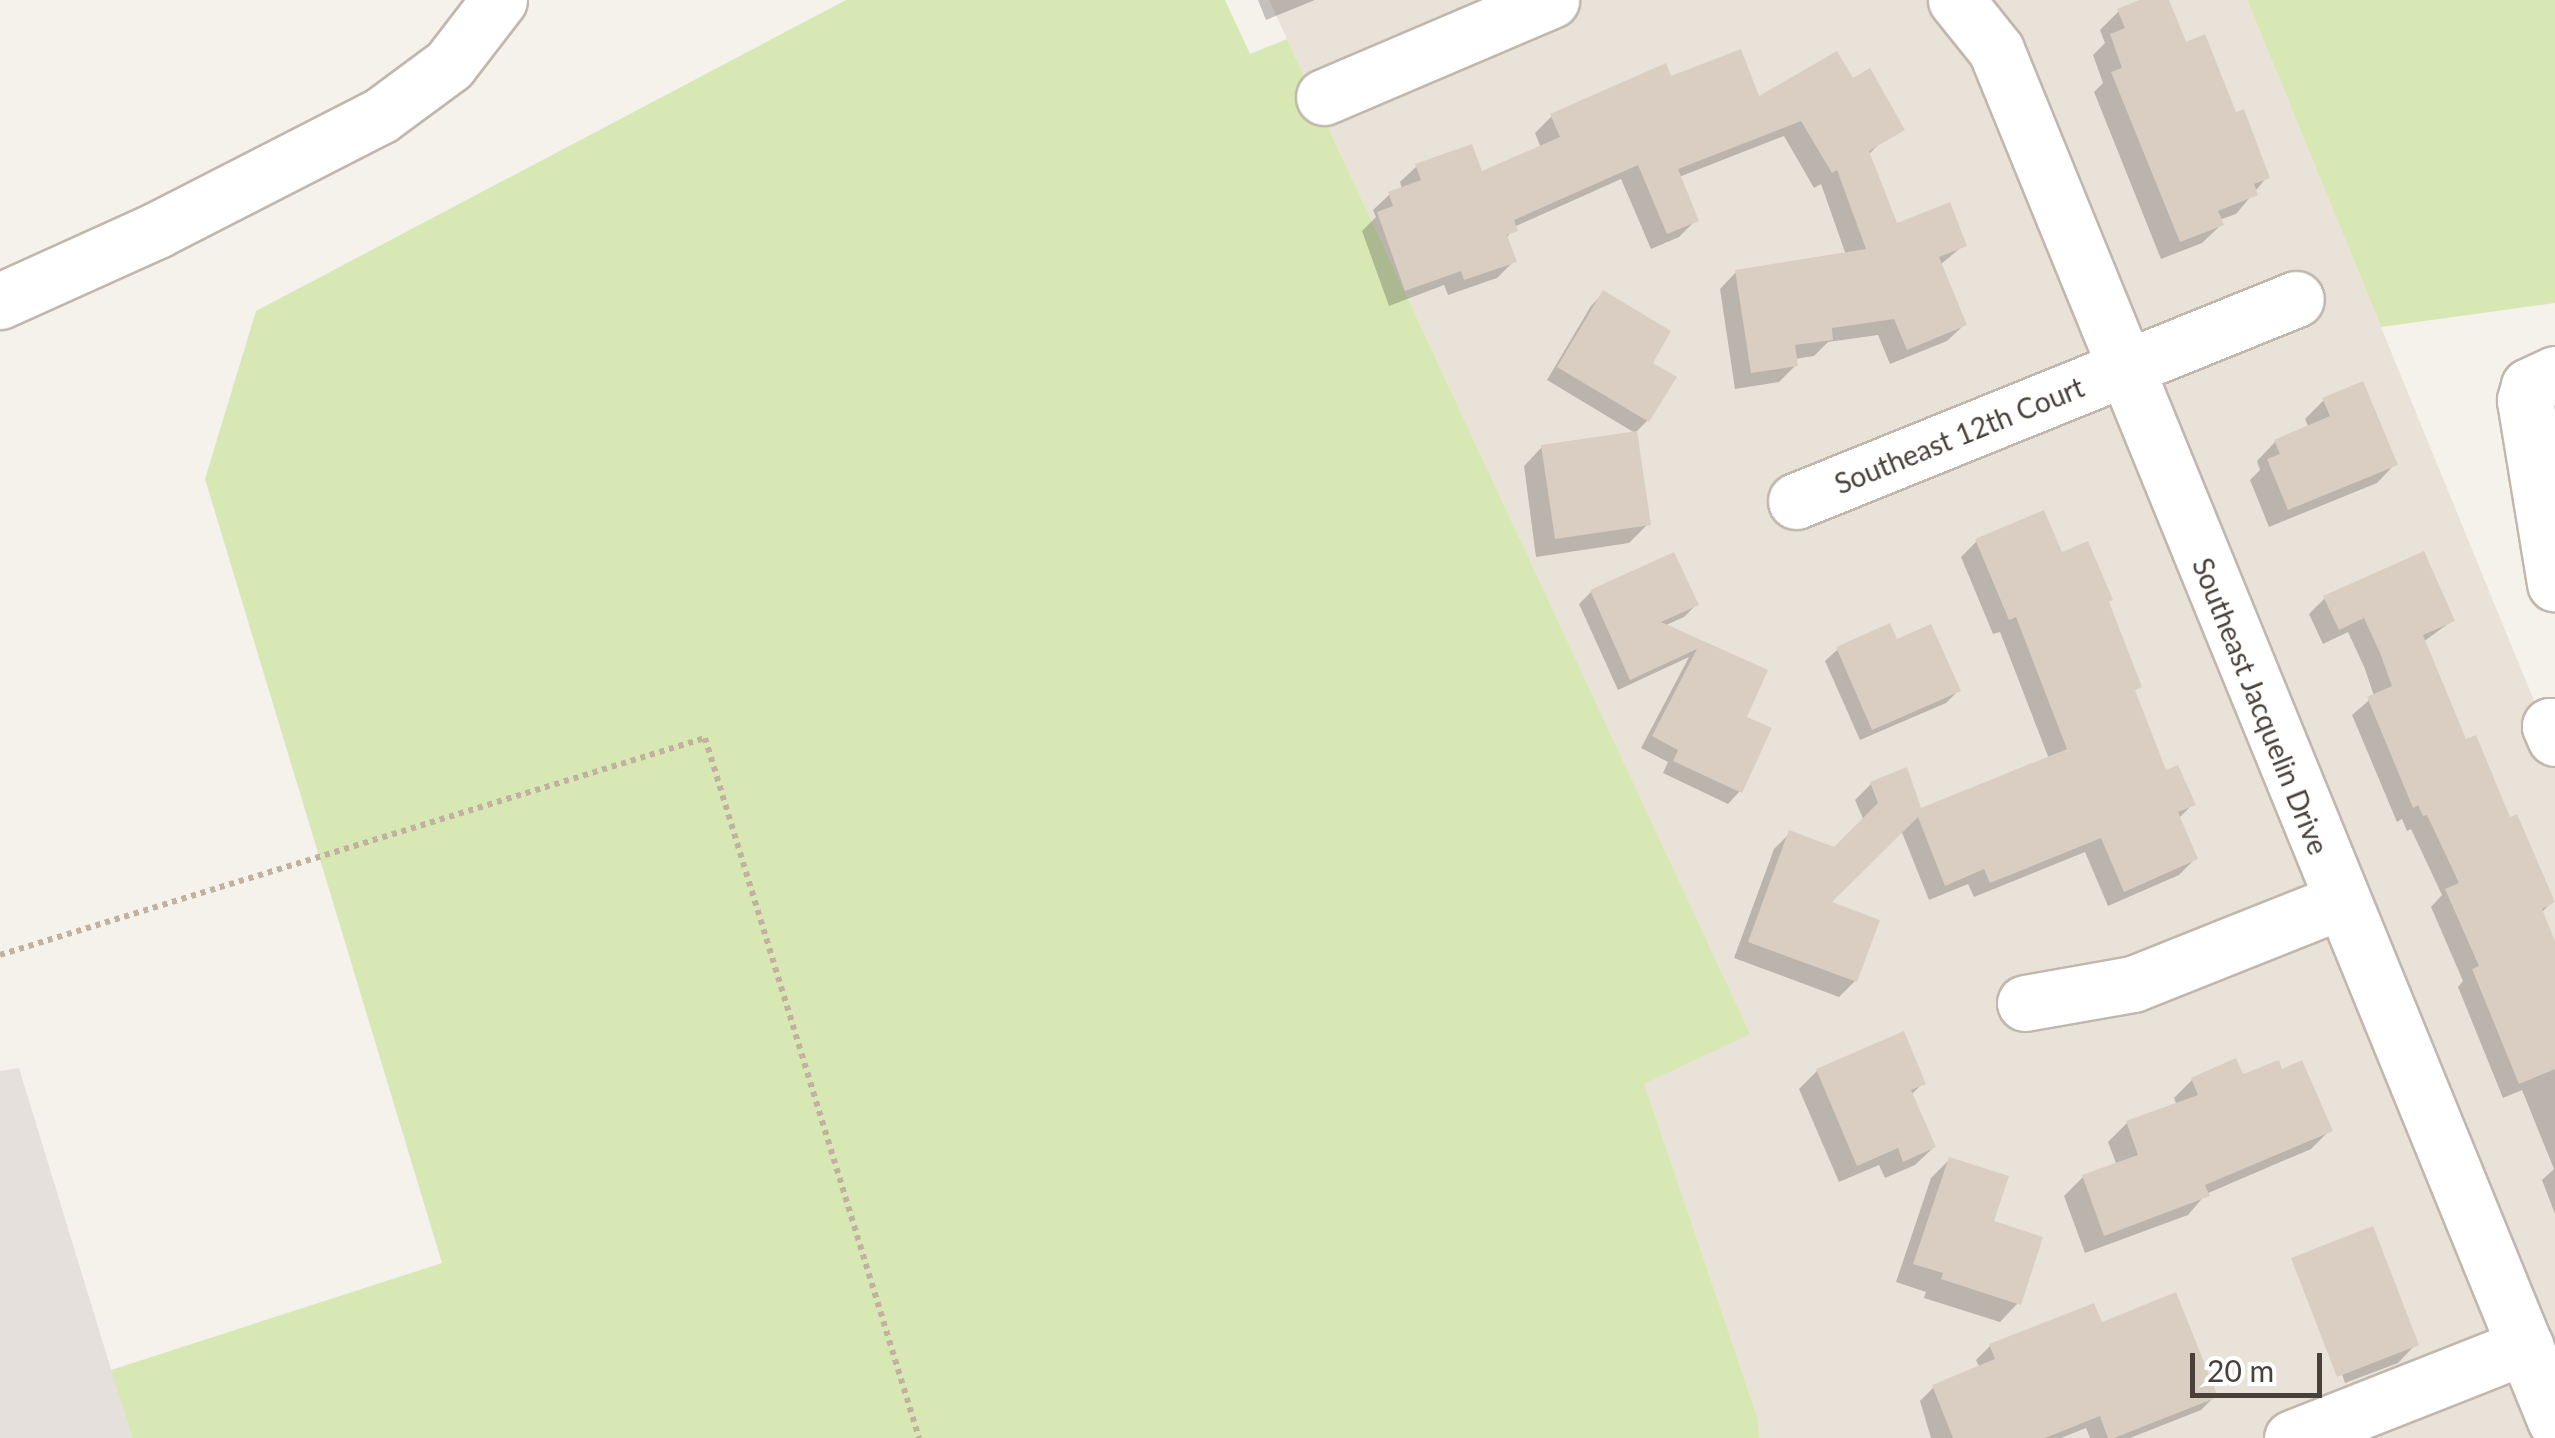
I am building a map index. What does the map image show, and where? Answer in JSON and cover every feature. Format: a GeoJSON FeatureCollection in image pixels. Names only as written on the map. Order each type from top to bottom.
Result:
{"type":"FeatureCollection","features":[{"type":"Feature","properties":{"kind":"street"},"geometry":{"type":"LineString","coordinates":[[0,301],[157,230],[380,116],[449,65],[499,0]]}},
{"type":"Feature","properties":{"kind":"street"},"geometry":{"type":"LineString","coordinates":[[1324,98],[1551,0]]}},
{"type":"Feature","properties":{"kind":"street","name":"Southeast Jacquelin Drive"},"geometry":{"type":"LineString","coordinates":[[1956,0],[1996,50],[2122,369],[2555,1420]]}},
{"type":"Feature","properties":{"kind":"street","name":"Southeast 12th Court"},"geometry":{"type":"LineString","coordinates":[[1796,501],[2296,299]]}},
{"type":"Feature","properties":{"kind":"street"},"geometry":{"type":"LineString","coordinates":[[2555,374],[2529,386],[2525,400],[2555,584]]}},
{"type":"Feature","properties":{"kind":"street"},"geometry":{"type":"LineString","coordinates":[[2555,726],[2550,726],[2555,738]]}},
{"type":"Feature","properties":{"kind":"street"},"geometry":{"type":"LineString","coordinates":[[2025,1003],[2133,984],[2342,901]]}},
{"type":"Feature","properties":{"kind":"street"},"geometry":{"type":"LineString","coordinates":[[2292,1438],[2525,1346]]}},
{"type":"Feature","properties":{"kind":"path"},"geometry":{"type":"LineString","coordinates":[[0,954],[705,738],[919,1438]]}},
{"type":"Feature","properties":{"kind":"shaded area"},"geometry":{"type":"Polygon","coordinates":[[[1269,0],[2247,0],[2555,752],[2555,1438],[1759,1438],[1758,1419],[1643,1084],[1749,1033],[1269,0]]]}},
{"type":"Feature","properties":{"kind":"shaded area"},"geometry":{"type":"Polygon","coordinates":[[[19,1068],[132,1438],[0,1438],[0,1071],[19,1068]]]}},
{"type":"Feature","properties":{"kind":"green space"},"geometry":{"type":"Polygon","coordinates":[[[846,0],[1225,0],[1250,54],[1287,39],[1750,1034],[1644,1084],[1758,1419],[1759,1438],[132,1438],[111,1370],[442,1263],[205,479],[256,311],[846,0]]]}},
{"type":"Feature","properties":{"kind":"green space"},"geometry":{"type":"Polygon","coordinates":[[[2247,0],[2555,0],[2555,303],[2381,327],[2247,0]]]}},
{"type":"Feature","properties":{"kind":"building"},"geometry":{"type":"Polygon","coordinates":[[[2139,0],[2169,0],[2186,42],[2205,34],[2236,112],[2244,109],[2270,178],[2254,184],[2258,195],[2218,211],[2224,225],[2180,242],[2111,72],[2122,68],[2110,34],[2125,28],[2117,9],[2139,0]]]}},
{"type":"Feature","properties":{"kind":"building"},"geometry":{"type":"Polygon","coordinates":[[[1741,49],[1759,96],[1837,51],[1853,78],[1870,68],[1905,130],[1869,151],[1897,223],[1950,202],[1967,246],[1939,257],[1967,325],[1907,350],[1894,319],[1832,328],[1833,340],[1795,345],[1798,366],[1751,373],[1735,270],[1866,249],[1837,170],[1832,173],[1801,121],[1678,169],[1699,221],[1667,234],[1638,165],[1514,220],[1518,231],[1507,235],[1517,262],[1464,280],[1461,271],[1405,291],[1377,212],[1393,206],[1388,192],[1421,180],[1415,164],[1472,144],[1482,171],[1560,137],[1550,114],[1666,63],[1671,76],[1741,49]]]}},
{"type":"Feature","properties":{"kind":"building"},"geometry":{"type":"Polygon","coordinates":[[[1603,290],[1671,331],[1653,363],[1677,377],[1649,422],[1557,367],[1603,290]]]}},
{"type":"Feature","properties":{"kind":"building"},"geometry":{"type":"Polygon","coordinates":[[[2363,381],[2398,465],[2288,510],[2267,459],[2280,454],[2274,440],[2330,416],[2322,398],[2363,381]]]}},
{"type":"Feature","properties":{"kind":"building"},"geometry":{"type":"Polygon","coordinates":[[[1637,431],[1651,525],[1555,539],[1541,445],[1637,431]]]}},
{"type":"Feature","properties":{"kind":"building"},"geometry":{"type":"Polygon","coordinates":[[[2044,510],[2062,552],[2088,541],[2113,600],[2109,602],[2142,687],[2135,690],[2166,770],[2178,765],[2196,805],[2178,812],[2198,859],[2124,892],[2101,838],[1990,883],[1984,869],[1945,886],[1918,817],[1832,902],[1880,920],[1857,982],[1748,942],[1789,830],[1834,847],[1878,803],[1870,782],[1907,767],[1921,808],[2067,749],[2016,617],[2009,620],[1975,539],[2044,510]]]}},
{"type":"Feature","properties":{"kind":"building"},"geometry":{"type":"Polygon","coordinates":[[[2424,551],[2455,621],[2423,635],[2466,739],[2476,735],[2510,817],[2517,814],[2555,902],[2542,909],[2555,941],[2555,1069],[2519,1084],[2472,969],[2479,966],[2445,889],[2459,883],[2427,815],[2423,816],[2418,805],[2413,808],[2367,697],[2392,686],[2380,653],[2364,618],[2339,630],[2323,596],[2424,551]]]}},
{"type":"Feature","properties":{"kind":"building"},"geometry":{"type":"Polygon","coordinates":[[[1674,552],[1699,605],[1661,622],[1768,670],[1747,717],[1772,728],[1742,793],[1673,761],[1678,750],[1652,736],[1697,649],[1630,680],[1590,590],[1674,552]]]}},
{"type":"Feature","properties":{"kind":"building"},"geometry":{"type":"Polygon","coordinates":[[[1890,623],[1897,639],[1931,624],[1961,691],[1872,730],[1836,647],[1890,623]]]}},
{"type":"Feature","properties":{"kind":"building"},"geometry":{"type":"Polygon","coordinates":[[[1904,1031],[1926,1084],[1911,1090],[1936,1147],[1903,1162],[1898,1148],[1857,1166],[1816,1069],[1904,1031]]]}},
{"type":"Feature","properties":{"kind":"building"},"geometry":{"type":"Polygon","coordinates":[[[2236,1058],[2243,1074],[2279,1060],[2282,1069],[2302,1060],[2333,1131],[2205,1185],[2210,1196],[2104,1236],[2082,1175],[2138,1155],[2126,1121],[2198,1095],[2191,1078],[2236,1058]]]}},
{"type":"Feature","properties":{"kind":"building"},"geometry":{"type":"Polygon","coordinates":[[[1949,1157],[2009,1176],[1994,1221],[2043,1237],[2021,1305],[1941,1279],[1943,1273],[1913,1264],[1949,1157]]]}},
{"type":"Feature","properties":{"kind":"building"},"geometry":{"type":"Polygon","coordinates":[[[2373,1226],[2419,1345],[2337,1377],[2291,1258],[2373,1226]]]}},
{"type":"Feature","properties":{"kind":"building"},"geometry":{"type":"Polygon","coordinates":[[[2176,1292],[2218,1397],[2114,1438],[2108,1438],[2100,1416],[2045,1438],[1953,1438],[1932,1385],[1995,1359],[1989,1344],[2094,1303],[2102,1322],[2176,1292]]]}}]}
